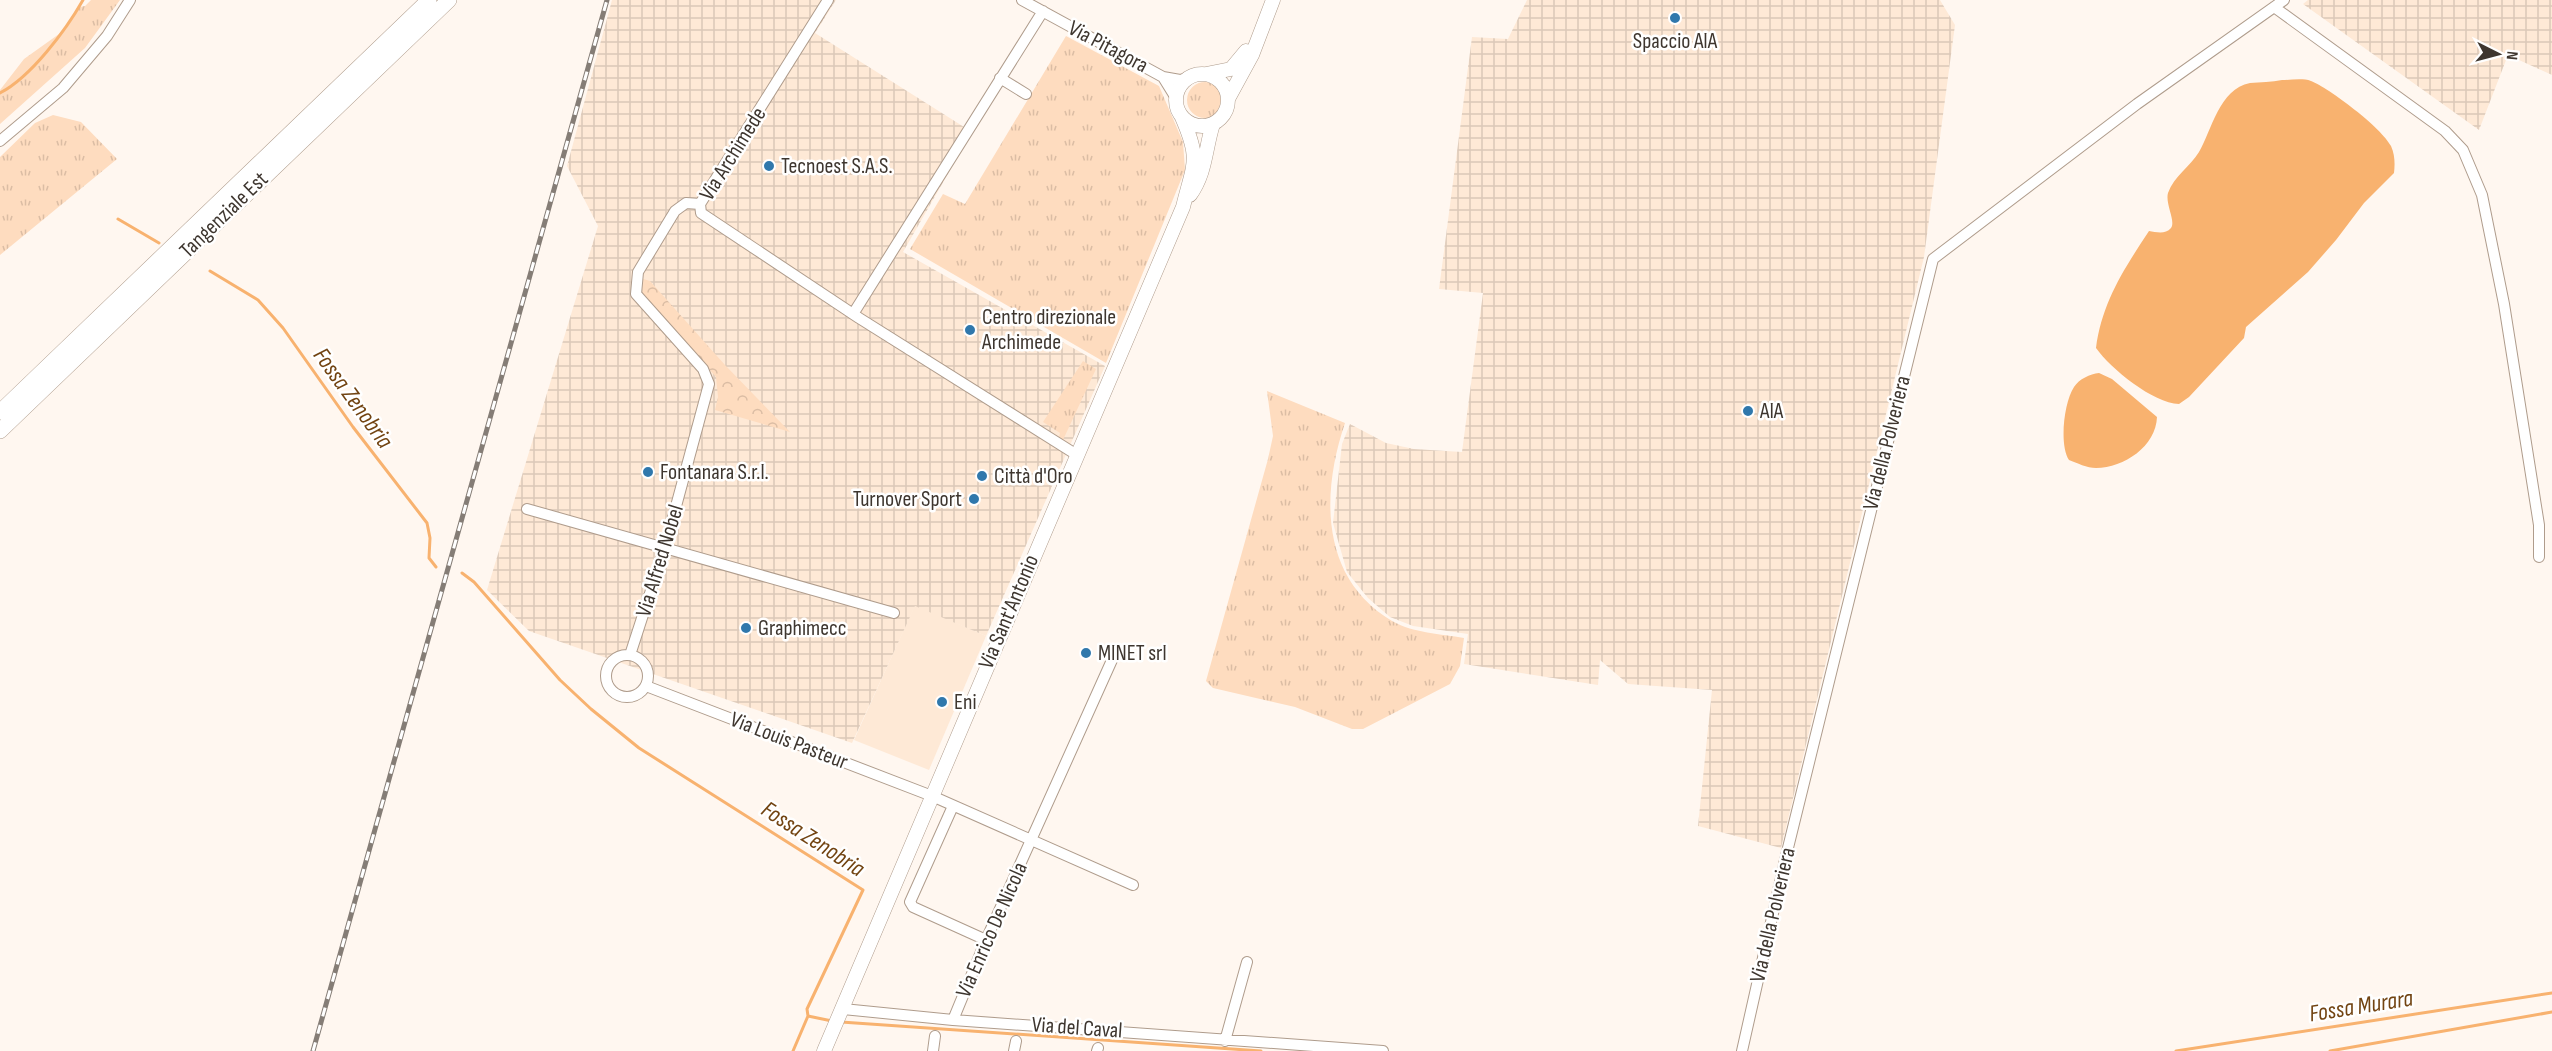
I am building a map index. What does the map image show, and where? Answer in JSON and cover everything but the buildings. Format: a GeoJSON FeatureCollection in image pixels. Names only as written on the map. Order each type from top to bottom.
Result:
{"type":"FeatureCollection","features":[{"type":"Feature","properties":{"kind":"highway","name":"Tangenziale Est"},"geometry":{"type":"LineString","coordinates":[[0,412],[429,0]]}},
{"type":"Feature","properties":{"kind":"highway","name":"Tangenziale Est"},"geometry":{"type":"LineString","coordinates":[[0,431],[449,0]]}},
{"type":"Feature","properties":{"kind":"main road","name":"Via Sant'Antonio"},"geometry":{"type":"LineString","coordinates":[[1183,207],[1199,183],[1204,169],[1206,142],[1212,124],[1226,111],[1228,99],[1252,55],[1273,0]]}},
{"type":"Feature","properties":{"kind":"main road","name":"Via Sant'Antonio"},"geometry":{"type":"LineString","coordinates":[[1188,78],[1231,69],[1261,29]]}},
{"type":"Feature","properties":{"kind":"main road"},"geometry":{"type":"LineString","coordinates":[[1206,74],[1219,80],[1224,86],[1228,99]]}},
{"type":"Feature","properties":{"kind":"main road"},"geometry":{"type":"LineString","coordinates":[[1176,98],[1180,87],[1188,78]]}},
{"type":"Feature","properties":{"kind":"main road","name":"Via Sant'Antonio"},"geometry":{"type":"LineString","coordinates":[[824,1051],[1183,207],[1195,165],[1194,147],[1176,98]]}},
{"type":"Feature","properties":{"kind":"main road"},"geometry":{"type":"LineString","coordinates":[[1181,115],[1192,124],[1212,124]]}},
{"type":"Feature","properties":{"kind":"street"},"geometry":{"type":"LineString","coordinates":[[0,141],[63,88],[107,36],[130,0]]}},
{"type":"Feature","properties":{"kind":"street","name":"Via Archimede"},"geometry":{"type":"LineString","coordinates":[[828,0],[700,204],[700,213],[853,314],[1077,455]]}},
{"type":"Feature","properties":{"kind":"street","name":"Via Pitagora"},"geometry":{"type":"LineString","coordinates":[[1022,0],[1163,77],[1180,80],[1188,78]]}},
{"type":"Feature","properties":{"kind":"street"},"geometry":{"type":"LineString","coordinates":[[2279,3],[2445,131],[2463,150],[2482,195],[2504,304],[2539,525],[2539,556]]}},
{"type":"Feature","properties":{"kind":"street","name":"Via della Polveriera"},"geometry":{"type":"LineString","coordinates":[[1742,1051],[1790,836],[1933,259],[2137,104],[2279,3]]}},
{"type":"Feature","properties":{"kind":"street"},"geometry":{"type":"LineString","coordinates":[[853,314],[1043,11]]}},
{"type":"Feature","properties":{"kind":"street","name":"Via Pitagora"},"geometry":{"type":"LineString","coordinates":[[1163,77],[1176,98]]}},
{"type":"Feature","properties":{"kind":"street"},"geometry":{"type":"LineString","coordinates":[[1000,78],[1026,94]]}},
{"type":"Feature","properties":{"kind":"street","name":"Via Alfred Nobel"},"geometry":{"type":"LineString","coordinates":[[630,655],[665,547],[709,384],[703,369],[636,294],[635,278],[675,211],[687,203],[700,204]]}},
{"type":"Feature","properties":{"kind":"street"},"geometry":{"type":"LineString","coordinates":[[527,509],[894,613]]}},
{"type":"Feature","properties":{"kind":"street"},"geometry":{"type":"LineString","coordinates":[[623,655],[630,655],[646,667],[646,686],[636,696],[622,697],[610,689],[607,683],[607,668],[611,662],[623,655]]}},
{"type":"Feature","properties":{"kind":"street","name":"Via Enrico De Nicola"},"geometry":{"type":"LineString","coordinates":[[953,1020],[986,940],[1112,660]]}},
{"type":"Feature","properties":{"kind":"street","name":"Via Louis Pasteur"},"geometry":{"type":"LineString","coordinates":[[646,686],[932,796],[1133,885]]}},
{"type":"Feature","properties":{"kind":"street"},"geometry":{"type":"LineString","coordinates":[[953,806],[910,902],[913,907],[986,940]]}},
{"type":"Feature","properties":{"kind":"street"},"geometry":{"type":"LineString","coordinates":[[1225,1041],[1247,962]]}},
{"type":"Feature","properties":{"kind":"street","name":"Via del Caval"},"geometry":{"type":"LineString","coordinates":[[843,1009],[953,1020],[1383,1051]]}},
{"type":"Feature","properties":{"kind":"street"},"geometry":{"type":"LineString","coordinates":[[933,1051],[936,1035]]}},
{"type":"Feature","properties":{"kind":"shaded area"},"geometry":{"type":"Polygon","coordinates":[[[612,0],[836,0],[815,33],[972,132],[903,252],[1105,366],[986,636],[915,606],[852,743],[529,631],[487,590],[598,226],[567,166],[612,0]]]}},
{"type":"Feature","properties":{"kind":"shaded area","name":"AIA"},"geometry":{"type":"Polygon","coordinates":[[[1527,0],[1940,0],[1955,25],[1924,257],[1781,848],[1698,826],[1712,690],[1628,684],[1600,660],[1598,685],[1464,664],[1468,634],[1413,626],[1390,617],[1368,598],[1347,572],[1333,523],[1342,444],[1350,424],[1386,443],[1414,449],[1462,452],[1483,293],[1439,289],[1472,37],[1508,39],[1527,0]]]}},
{"type":"Feature","properties":{"kind":"shaded area"},"geometry":{"type":"Polygon","coordinates":[[[2308,0],[2552,0],[2552,75],[2508,55],[2479,130],[2303,4],[2308,0]]]}},
{"type":"Feature","properties":{"kind":"shaded area"},"geometry":{"type":"Polygon","coordinates":[[[2282,80],[2311,81],[2354,109],[2386,138],[2391,146],[2394,173],[2364,203],[2308,272],[2246,327],[2244,338],[2189,397],[2179,404],[2157,398],[2122,375],[2096,348],[2103,316],[2115,286],[2149,231],[2163,232],[2171,228],[2168,193],[2174,182],[2199,152],[2224,102],[2239,87],[2250,83],[2282,80]]]}},
{"type":"Feature","properties":{"kind":"shaded area"},"geometry":{"type":"Polygon","coordinates":[[[2099,373],[2112,379],[2157,417],[2151,437],[2137,453],[2117,464],[2096,468],[2069,460],[2064,444],[2064,424],[2065,413],[2074,387],[2085,377],[2099,373]]]}},
{"type":"Feature","properties":{"kind":"shaded area"},"geometry":{"type":"Polygon","coordinates":[[[915,605],[986,636],[929,770],[854,740],[915,605]]]}},
{"type":"Feature","properties":{"kind":"green space"},"geometry":{"type":"Polygon","coordinates":[[[91,0],[120,0],[85,48],[0,124],[0,90],[24,59],[66,29],[79,7],[85,6],[91,0]]]}},
{"type":"Feature","properties":{"kind":"green space"},"geometry":{"type":"Polygon","coordinates":[[[1066,36],[1159,86],[1183,142],[1185,170],[1106,363],[910,249],[943,194],[965,204],[1066,36]]]}},
{"type":"Feature","properties":{"kind":"green space"},"geometry":{"type":"Polygon","coordinates":[[[1205,82],[1218,87],[1223,100],[1218,113],[1205,118],[1192,113],[1187,100],[1192,87],[1205,82]]]}},
{"type":"Feature","properties":{"kind":"green space"},"geometry":{"type":"Polygon","coordinates":[[[53,115],[81,122],[117,159],[0,255],[0,157],[35,123],[53,115]]]}},
{"type":"Feature","properties":{"kind":"green space"},"geometry":{"type":"Polygon","coordinates":[[[640,278],[650,281],[725,365],[790,432],[715,410],[718,397],[716,377],[643,294],[640,278]]]}},
{"type":"Feature","properties":{"kind":"green space"},"geometry":{"type":"Polygon","coordinates":[[[1083,361],[1096,369],[1063,440],[1059,437],[1060,433],[1043,422],[1083,361]]]}},
{"type":"Feature","properties":{"kind":"green space"},"geometry":{"type":"Polygon","coordinates":[[[1267,391],[1345,423],[1337,450],[1330,506],[1332,532],[1339,558],[1351,582],[1368,603],[1400,625],[1418,631],[1464,638],[1460,666],[1450,684],[1363,729],[1352,729],[1295,707],[1213,688],[1206,681],[1273,436],[1267,391]]]}},
{"type":"Feature","properties":{"kind":"waterway"},"geometry":{"type":"LineString","coordinates":[[0,93],[24,76],[47,52],[83,0]]}},
{"type":"Feature","properties":{"kind":"waterway","name":"Fossa Zenobria"},"geometry":{"type":"LineString","coordinates":[[118,219],[159,243]]}},
{"type":"Feature","properties":{"kind":"waterway","name":"Fossa Zenobria"},"geometry":{"type":"LineString","coordinates":[[210,271],[258,300],[283,328],[353,427],[427,523],[430,538],[429,558],[436,567]]}},
{"type":"Feature","properties":{"kind":"waterway","name":"Fossa Zenobria"},"geometry":{"type":"LineString","coordinates":[[462,573],[474,582],[560,680],[639,748],[863,890],[807,1009],[808,1016],[832,1021]]}},
{"type":"Feature","properties":{"kind":"waterway","name":"Fossa Murara"},"geometry":{"type":"LineString","coordinates":[[2176,1051],[2552,993]]}},
{"type":"Feature","properties":{"kind":"waterway","name":"Fossa Zenobria"},"geometry":{"type":"LineString","coordinates":[[2330,1051],[2552,1012]]}},
{"type":"Feature","properties":{"kind":"waterway"},"geometry":{"type":"LineString","coordinates":[[793,1051],[808,1016]]}},
{"type":"Feature","properties":{"kind":"waterway","name":"Fossa Zenobria"},"geometry":{"type":"LineString","coordinates":[[841,1022],[1261,1051]]}},
{"type":"Feature","properties":{"kind":"railway"},"geometry":{"type":"LineString","coordinates":[[313,1051],[607,0]]}},
{"type":"Feature","properties":{"kind":"place","name":"Spaccio AIA"},"geometry":{"type":"Point","coordinates":[1675,18]}},
{"type":"Feature","properties":{"kind":"place","name":"Tecnoest S.A.S."},"geometry":{"type":"Point","coordinates":[769,166]}},
{"type":"Feature","properties":{"kind":"place","name":"Centro direzionale Archimede"},"geometry":{"type":"Point","coordinates":[970,330]}},
{"type":"Feature","properties":{"kind":"place","name":"AIA"},"geometry":{"type":"Point","coordinates":[1748,411]}},
{"type":"Feature","properties":{"kind":"place","name":"Fontanara S.r.l."},"geometry":{"type":"Point","coordinates":[648,472]}},
{"type":"Feature","properties":{"kind":"place","name":"Città d'Oro"},"geometry":{"type":"Point","coordinates":[982,476]}},
{"type":"Feature","properties":{"kind":"place","name":"Turnover Sport"},"geometry":{"type":"Point","coordinates":[974,499]}},
{"type":"Feature","properties":{"kind":"place","name":"Graphimecc"},"geometry":{"type":"Point","coordinates":[746,628]}},
{"type":"Feature","properties":{"kind":"place","name":"MINET srl"},"geometry":{"type":"Point","coordinates":[1086,653]}},
{"type":"Feature","properties":{"kind":"place","name":"Eni"},"geometry":{"type":"Point","coordinates":[942,702]}}]}
